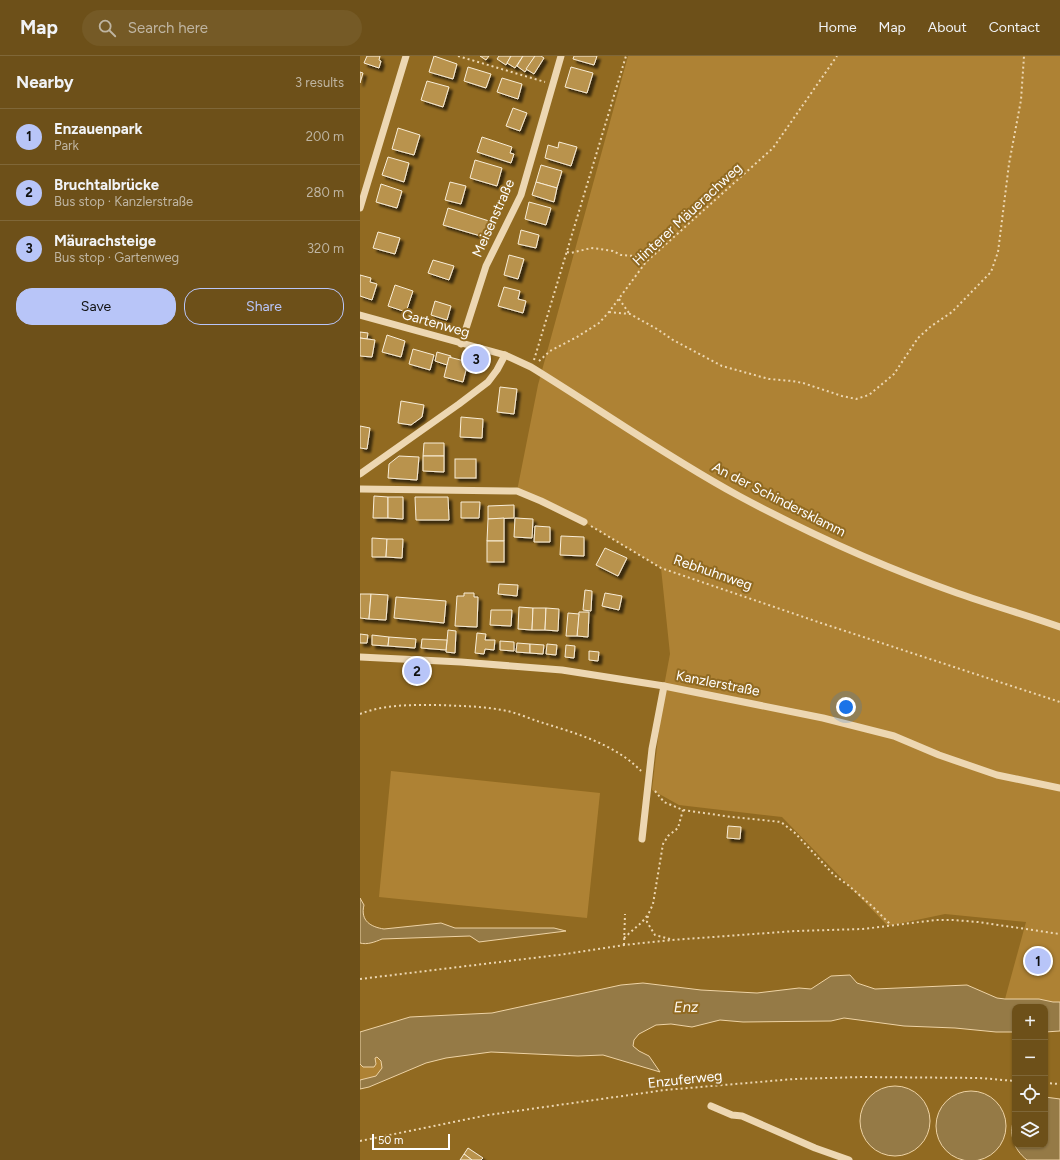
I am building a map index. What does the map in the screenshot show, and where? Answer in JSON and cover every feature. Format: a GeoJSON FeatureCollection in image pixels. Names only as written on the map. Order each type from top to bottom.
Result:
{"type":"FeatureCollection","features":[{"type":"Feature","properties":{"kind":"street"},"geometry":{"type":"LineString","coordinates":[[360,208],[406,56]]}},
{"type":"Feature","properties":{"kind":"street","name":"Meisenstraße"},"geometry":{"type":"LineString","coordinates":[[461,344],[486,266],[521,195],[561,56]]}},
{"type":"Feature","properties":{"kind":"street","name":"Gartenweg"},"geometry":{"type":"LineString","coordinates":[[360,315],[505,355]]}},
{"type":"Feature","properties":{"kind":"street"},"geometry":{"type":"LineString","coordinates":[[360,474],[488,382],[497,370],[505,355]]}},
{"type":"Feature","properties":{"kind":"street","name":"An der Schindersklamm"},"geometry":{"type":"LineString","coordinates":[[505,355],[531,367],[700,473],[740,496],[795,524],[866,557],[955,592],[1060,627]]}},
{"type":"Feature","properties":{"kind":"street"},"geometry":{"type":"LineString","coordinates":[[360,489],[517,491],[541,500],[584,522]]}},
{"type":"Feature","properties":{"kind":"street","name":"Kanzlerstraße"},"geometry":{"type":"LineString","coordinates":[[360,657],[461,662],[562,670],[664,686],[823,718],[894,736],[939,755],[997,775],[1060,788]]}},
{"type":"Feature","properties":{"kind":"street"},"geometry":{"type":"LineString","coordinates":[[642,839],[652,749],[664,686]]}},
{"type":"Feature","properties":{"kind":"street"},"geometry":{"type":"LineString","coordinates":[[711,1106],[732,1115],[742,1116],[808,1145],[849,1160]]}},
{"type":"Feature","properties":{"kind":"path"},"geometry":{"type":"LineString","coordinates":[[458,56],[552,84]]}},
{"type":"Feature","properties":{"kind":"path"},"geometry":{"type":"LineString","coordinates":[[531,367],[626,56]]}},
{"type":"Feature","properties":{"kind":"path","name":"Hinterer Mäuerachweg"},"geometry":{"type":"LineString","coordinates":[[531,367],[550,351],[577,337],[599,323],[609,312],[646,262],[773,148],[837,56]]}},
{"type":"Feature","properties":{"kind":"path"},"geometry":{"type":"LineString","coordinates":[[609,312],[630,314],[673,340],[722,366],[769,379],[792,380],[856,399],[869,395],[894,374],[918,338],[930,327],[952,312],[991,272],[998,252],[1008,172],[1021,100],[1024,56]]}},
{"type":"Feature","properties":{"kind":"path"},"geometry":{"type":"LineString","coordinates":[[567,252],[591,248],[600,249],[613,251],[621,255],[634,256],[646,262]]}},
{"type":"Feature","properties":{"kind":"path"},"geometry":{"type":"LineString","coordinates":[[619,299],[630,314]]}},
{"type":"Feature","properties":{"kind":"path","name":"Rebhuhnweg"},"geometry":{"type":"LineString","coordinates":[[584,522],[660,568],[1060,702]]}},
{"type":"Feature","properties":{"kind":"path"},"geometry":{"type":"LineString","coordinates":[[360,714],[392,706],[463,706],[503,710],[579,735],[610,749],[632,762],[664,802],[682,810],[781,822],[795,833],[834,875],[848,885],[891,925]]}},
{"type":"Feature","properties":{"kind":"path"},"geometry":{"type":"LineString","coordinates":[[360,709],[364,712]]}},
{"type":"Feature","properties":{"kind":"path"},"geometry":{"type":"LineString","coordinates":[[672,940],[655,935],[647,922],[655,892],[663,844],[668,836],[678,828],[682,810]]}},
{"type":"Feature","properties":{"kind":"path"},"geometry":{"type":"LineString","coordinates":[[624,945],[625,914]]}},
{"type":"Feature","properties":{"kind":"path"},"geometry":{"type":"LineString","coordinates":[[624,938],[648,915]]}},
{"type":"Feature","properties":{"kind":"path"},"geometry":{"type":"LineString","coordinates":[[360,979],[672,940],[795,931],[863,929],[936,920],[954,920],[1060,934]]}},
{"type":"Feature","properties":{"kind":"path","name":"Enzuferweg"},"geometry":{"type":"LineString","coordinates":[[360,1141],[488,1115],[665,1090],[794,1079],[862,1077],[980,1078],[1012,1081]]}},
{"type":"Feature","properties":{"kind":"path"},"geometry":{"type":"LineString","coordinates":[[1048,1083],[1060,1084]]}},
{"type":"Feature","properties":{"kind":"shaded area"},"geometry":{"type":"Polygon","coordinates":[[[628,56],[1060,56],[1060,1002],[1039,999],[1005,999],[1026,922],[945,914],[888,926],[782,817],[679,805],[652,790],[664,686],[670,654],[661,568],[584,522],[517,491],[538,385],[628,56]]]}},
{"type":"Feature","properties":{"kind":"shaded area"},"geometry":{"type":"Polygon","coordinates":[[[391,771],[600,793],[587,918],[379,897],[391,771]]]}},
{"type":"Feature","properties":{"kind":"shaded area"},"geometry":{"type":"Polygon","coordinates":[[[375,1057],[381,1061],[382,1069],[376,1076],[360,1080],[360,1064],[363,1067],[374,1067],[376,1064],[375,1057]]]}},
{"type":"Feature","properties":{"kind":"water"},"geometry":{"type":"Polygon","coordinates":[[[360,898],[364,905],[363,911],[365,919],[371,925],[384,929],[441,923],[455,928],[554,928],[566,931],[479,942],[470,936],[382,939],[363,944],[360,943],[360,898]]]}},
{"type":"Feature","properties":{"kind":"water","name":"Enz"},"geometry":{"type":"Polygon","coordinates":[[[850,975],[857,983],[875,989],[967,985],[997,998],[1039,999],[1060,1002],[1060,1031],[1048,1032],[1048,1004],[1012,1004],[1012,1032],[904,1026],[844,1018],[831,1021],[743,1022],[720,1020],[692,1027],[671,1024],[656,1025],[639,1034],[634,1040],[633,1046],[649,1056],[660,1072],[603,1055],[578,1056],[491,1052],[446,1058],[426,1063],[369,1087],[360,1089],[360,1080],[376,1076],[382,1068],[381,1061],[377,1057],[375,1058],[376,1064],[374,1067],[363,1067],[360,1064],[360,1032],[410,1017],[492,1013],[621,985],[643,983],[701,990],[757,993],[799,988],[811,989],[831,976],[850,975]]]}},
{"type":"Feature","properties":{"kind":"water"},"geometry":{"type":"Polygon","coordinates":[[[895,1086],[908,1089],[920,1096],[927,1108],[930,1121],[927,1134],[920,1146],[908,1153],[895,1156],[882,1153],[870,1146],[863,1134],[860,1121],[863,1108],[870,1096],[882,1089],[895,1086]]]}},
{"type":"Feature","properties":{"kind":"water"},"geometry":{"type":"Polygon","coordinates":[[[971,1091],[984,1094],[996,1101],[1003,1113],[1006,1126],[1003,1139],[996,1151],[984,1158],[971,1161],[958,1158],[946,1151],[939,1139],[936,1126],[939,1113],[946,1101],[958,1094],[971,1091]]]}},
{"type":"Feature","properties":{"kind":"water"},"geometry":{"type":"Polygon","coordinates":[[[1048,1097],[1060,1099],[1060,1160],[1027,1160],[1016,1148],[1048,1148],[1048,1097]]]}},
{"type":"Feature","properties":{"kind":"building"},"geometry":{"type":"Polygon","coordinates":[[[367,56],[380,56],[379,60],[381,61],[379,68],[364,63],[367,56]]]}},
{"type":"Feature","properties":{"kind":"building"},"geometry":{"type":"Polygon","coordinates":[[[434,56],[457,64],[453,79],[429,72],[434,56]]]}},
{"type":"Feature","properties":{"kind":"building"},"geometry":{"type":"Polygon","coordinates":[[[480,56],[489,56],[486,60],[480,56]]]}},
{"type":"Feature","properties":{"kind":"building"},"geometry":{"type":"Polygon","coordinates":[[[499,56],[511,56],[506,65],[497,59],[499,56]]]}},
{"type":"Feature","properties":{"kind":"building"},"geometry":{"type":"Polygon","coordinates":[[[511,56],[523,56],[515,68],[507,63],[511,56]]]}},
{"type":"Feature","properties":{"kind":"building"},"geometry":{"type":"Polygon","coordinates":[[[523,56],[535,56],[525,72],[517,66],[523,56]]]}},
{"type":"Feature","properties":{"kind":"building"},"geometry":{"type":"Polygon","coordinates":[[[535,56],[541,56],[544,58],[534,74],[526,69],[535,56]]]}},
{"type":"Feature","properties":{"kind":"building"},"geometry":{"type":"Polygon","coordinates":[[[574,56],[597,56],[594,65],[573,59],[574,56]]]}},
{"type":"Feature","properties":{"kind":"building"},"geometry":{"type":"Polygon","coordinates":[[[468,67],[491,74],[486,88],[464,81],[468,67]]]}},
{"type":"Feature","properties":{"kind":"building"},"geometry":{"type":"Polygon","coordinates":[[[571,67],[593,73],[587,93],[565,87],[571,67]]]}},
{"type":"Feature","properties":{"kind":"building"},"geometry":{"type":"Polygon","coordinates":[[[360,72],[363,73],[360,83],[360,72]]]}},
{"type":"Feature","properties":{"kind":"building"},"geometry":{"type":"Polygon","coordinates":[[[502,78],[522,84],[518,99],[497,92],[502,78]]]}},
{"type":"Feature","properties":{"kind":"building"},"geometry":{"type":"Polygon","coordinates":[[[427,81],[449,87],[443,107],[421,100],[427,81]]]}},
{"type":"Feature","properties":{"kind":"building"},"geometry":{"type":"Polygon","coordinates":[[[513,108],[527,113],[520,131],[506,126],[513,108]]]}},
{"type":"Feature","properties":{"kind":"building"},"geometry":{"type":"Polygon","coordinates":[[[398,128],[420,135],[414,155],[392,149],[398,128]]]}},
{"type":"Feature","properties":{"kind":"building"},"geometry":{"type":"Polygon","coordinates":[[[482,137],[512,147],[510,153],[514,154],[511,163],[477,152],[482,137]]]}},
{"type":"Feature","properties":{"kind":"building"},"geometry":{"type":"Polygon","coordinates":[[[559,142],[577,147],[571,166],[545,158],[548,145],[558,148],[559,142]]]}},
{"type":"Feature","properties":{"kind":"building"},"geometry":{"type":"Polygon","coordinates":[[[388,157],[409,163],[404,182],[382,175],[388,157]]]}},
{"type":"Feature","properties":{"kind":"building"},"geometry":{"type":"Polygon","coordinates":[[[475,160],[502,168],[497,186],[470,178],[475,160]]]}},
{"type":"Feature","properties":{"kind":"building"},"geometry":{"type":"Polygon","coordinates":[[[541,165],[562,171],[557,188],[536,182],[541,165]]]}},
{"type":"Feature","properties":{"kind":"building"},"geometry":{"type":"Polygon","coordinates":[[[450,182],[466,186],[461,204],[445,200],[450,182]]]}},
{"type":"Feature","properties":{"kind":"building"},"geometry":{"type":"Polygon","coordinates":[[[536,182],[557,188],[554,202],[532,195],[536,182]]]}},
{"type":"Feature","properties":{"kind":"building"},"geometry":{"type":"Polygon","coordinates":[[[381,184],[402,191],[397,208],[376,202],[381,184]]]}},
{"type":"Feature","properties":{"kind":"building"},"geometry":{"type":"Polygon","coordinates":[[[529,202],[551,208],[546,225],[525,219],[529,202]]]}},
{"type":"Feature","properties":{"kind":"building"},"geometry":{"type":"Polygon","coordinates":[[[448,208],[489,221],[484,237],[443,225],[448,208]]]}},
{"type":"Feature","properties":{"kind":"building"},"geometry":{"type":"Polygon","coordinates":[[[521,230],[539,235],[536,248],[518,244],[521,230]]]}},
{"type":"Feature","properties":{"kind":"building"},"geometry":{"type":"Polygon","coordinates":[[[378,232],[400,238],[395,254],[373,248],[378,232]]]}},
{"type":"Feature","properties":{"kind":"building"},"geometry":{"type":"Polygon","coordinates":[[[509,255],[524,259],[518,279],[504,275],[509,255]]]}},
{"type":"Feature","properties":{"kind":"building"},"geometry":{"type":"Polygon","coordinates":[[[433,260],[454,266],[449,280],[428,273],[433,260]]]}},
{"type":"Feature","properties":{"kind":"building"},"geometry":{"type":"Polygon","coordinates":[[[360,275],[371,278],[370,282],[377,284],[372,300],[360,296],[360,275]]]}},
{"type":"Feature","properties":{"kind":"building"},"geometry":{"type":"Polygon","coordinates":[[[395,285],[413,291],[406,312],[388,306],[395,285]]]}},
{"type":"Feature","properties":{"kind":"building"},"geometry":{"type":"Polygon","coordinates":[[[504,287],[520,291],[518,299],[526,301],[523,313],[498,306],[504,287]]]}},
{"type":"Feature","properties":{"kind":"building"},"geometry":{"type":"Polygon","coordinates":[[[435,301],[451,306],[447,320],[431,315],[435,301]]]}},
{"type":"Feature","properties":{"kind":"building"},"geometry":{"type":"Polygon","coordinates":[[[360,332],[368,333],[367,339],[360,338],[360,332]]]}},
{"type":"Feature","properties":{"kind":"building"},"geometry":{"type":"Polygon","coordinates":[[[387,335],[405,341],[401,357],[382,352],[387,335]]]}},
{"type":"Feature","properties":{"kind":"building"},"geometry":{"type":"Polygon","coordinates":[[[360,338],[375,340],[372,357],[360,356],[360,338]]]}},
{"type":"Feature","properties":{"kind":"building"},"geometry":{"type":"Polygon","coordinates":[[[413,349],[434,355],[430,370],[409,364],[413,349]]]}},
{"type":"Feature","properties":{"kind":"building"},"geometry":{"type":"Polygon","coordinates":[[[437,352],[451,356],[447,365],[435,361],[437,352]]]}},
{"type":"Feature","properties":{"kind":"building"},"geometry":{"type":"Polygon","coordinates":[[[449,357],[468,362],[463,382],[444,377],[449,357]]]}},
{"type":"Feature","properties":{"kind":"building"},"geometry":{"type":"Polygon","coordinates":[[[500,387],[517,389],[514,414],[497,412],[500,387]]]}},
{"type":"Feature","properties":{"kind":"building"},"geometry":{"type":"Polygon","coordinates":[[[401,401],[424,405],[422,417],[411,425],[398,423],[401,401]]]}},
{"type":"Feature","properties":{"kind":"building"},"geometry":{"type":"Polygon","coordinates":[[[461,417],[483,419],[482,438],[460,437],[461,417]]]}},
{"type":"Feature","properties":{"kind":"building"},"geometry":{"type":"Polygon","coordinates":[[[360,426],[370,428],[367,449],[360,448],[360,426]]]}},
{"type":"Feature","properties":{"kind":"building"},"geometry":{"type":"Polygon","coordinates":[[[424,443],[444,443],[444,456],[423,456],[424,443]]]}},
{"type":"Feature","properties":{"kind":"building"},"geometry":{"type":"Polygon","coordinates":[[[399,456],[419,457],[417,480],[388,478],[389,464],[399,456]]]}},
{"type":"Feature","properties":{"kind":"building"},"geometry":{"type":"Polygon","coordinates":[[[423,456],[444,456],[444,472],[423,471],[423,456]]]}},
{"type":"Feature","properties":{"kind":"building"},"geometry":{"type":"Polygon","coordinates":[[[455,459],[476,459],[476,478],[455,478],[455,459]]]}},
{"type":"Feature","properties":{"kind":"building"},"geometry":{"type":"Polygon","coordinates":[[[374,496],[388,497],[388,518],[373,518],[374,496]]]}},
{"type":"Feature","properties":{"kind":"building"},"geometry":{"type":"Polygon","coordinates":[[[388,497],[403,497],[403,519],[388,518],[388,497]]]}},
{"type":"Feature","properties":{"kind":"building"},"geometry":{"type":"Polygon","coordinates":[[[415,497],[448,497],[449,520],[416,520],[415,497]]]}},
{"type":"Feature","properties":{"kind":"building"},"geometry":{"type":"Polygon","coordinates":[[[461,502],[480,502],[479,518],[461,518],[461,502]]]}},
{"type":"Feature","properties":{"kind":"building"},"geometry":{"type":"Polygon","coordinates":[[[514,505],[514,518],[488,519],[488,506],[514,505]]]}},
{"type":"Feature","properties":{"kind":"building"},"geometry":{"type":"Polygon","coordinates":[[[504,518],[504,541],[487,541],[488,519],[504,518]]]}},
{"type":"Feature","properties":{"kind":"building"},"geometry":{"type":"Polygon","coordinates":[[[515,518],[533,519],[532,538],[514,537],[515,518]]]}},
{"type":"Feature","properties":{"kind":"building"},"geometry":{"type":"Polygon","coordinates":[[[535,526],[550,527],[550,542],[534,542],[535,526]]]}},
{"type":"Feature","properties":{"kind":"building"},"geometry":{"type":"Polygon","coordinates":[[[561,536],[584,537],[584,556],[560,555],[561,536]]]}},
{"type":"Feature","properties":{"kind":"building"},"geometry":{"type":"Polygon","coordinates":[[[372,538],[387,539],[386,557],[372,557],[372,538]]]}},
{"type":"Feature","properties":{"kind":"building"},"geometry":{"type":"Polygon","coordinates":[[[387,539],[403,539],[402,558],[386,557],[387,539]]]}},
{"type":"Feature","properties":{"kind":"building"},"geometry":{"type":"Polygon","coordinates":[[[487,541],[504,541],[504,562],[487,562],[487,541]]]}},
{"type":"Feature","properties":{"kind":"building"},"geometry":{"type":"Polygon","coordinates":[[[605,548],[627,558],[618,576],[596,565],[605,548]]]}},
{"type":"Feature","properties":{"kind":"building"},"geometry":{"type":"Polygon","coordinates":[[[499,584],[518,585],[517,596],[498,594],[499,584]]]}},
{"type":"Feature","properties":{"kind":"building"},"geometry":{"type":"Polygon","coordinates":[[[585,590],[592,591],[591,611],[583,610],[585,590]]]}},
{"type":"Feature","properties":{"kind":"building"},"geometry":{"type":"Polygon","coordinates":[[[464,593],[474,593],[474,597],[478,597],[477,627],[455,626],[457,596],[464,596],[464,593]]]}},
{"type":"Feature","properties":{"kind":"building"},"geometry":{"type":"Polygon","coordinates":[[[605,593],[622,596],[619,610],[602,606],[605,593]]]}},
{"type":"Feature","properties":{"kind":"building"},"geometry":{"type":"Polygon","coordinates":[[[360,594],[371,594],[369,619],[360,618],[360,594]]]}},
{"type":"Feature","properties":{"kind":"building"},"geometry":{"type":"Polygon","coordinates":[[[371,594],[388,595],[386,620],[369,619],[371,594]]]}},
{"type":"Feature","properties":{"kind":"building"},"geometry":{"type":"Polygon","coordinates":[[[396,597],[446,601],[444,623],[394,618],[396,597]]]}},
{"type":"Feature","properties":{"kind":"building"},"geometry":{"type":"Polygon","coordinates":[[[519,607],[533,608],[532,630],[518,629],[519,607]]]}},
{"type":"Feature","properties":{"kind":"building"},"geometry":{"type":"Polygon","coordinates":[[[533,608],[546,608],[545,630],[532,630],[533,608]]]}},
{"type":"Feature","properties":{"kind":"building"},"geometry":{"type":"Polygon","coordinates":[[[546,608],[559,609],[558,631],[545,630],[546,608]]]}},
{"type":"Feature","properties":{"kind":"building"},"geometry":{"type":"Polygon","coordinates":[[[491,610],[512,610],[511,626],[490,625],[491,610]]]}},
{"type":"Feature","properties":{"kind":"building"},"geometry":{"type":"Polygon","coordinates":[[[579,612],[589,612],[588,637],[577,636],[579,612]]]}},
{"type":"Feature","properties":{"kind":"building"},"geometry":{"type":"Polygon","coordinates":[[[568,613],[579,614],[577,636],[566,636],[568,613]]]}},
{"type":"Feature","properties":{"kind":"building"},"geometry":{"type":"Polygon","coordinates":[[[448,630],[456,631],[455,653],[446,652],[448,630]]]}},
{"type":"Feature","properties":{"kind":"building"},"geometry":{"type":"Polygon","coordinates":[[[477,633],[486,634],[485,640],[495,640],[494,650],[485,649],[484,654],[475,653],[477,633]]]}},
{"type":"Feature","properties":{"kind":"building"},"geometry":{"type":"Polygon","coordinates":[[[360,634],[368,635],[367,643],[360,643],[360,634]]]}},
{"type":"Feature","properties":{"kind":"building"},"geometry":{"type":"Polygon","coordinates":[[[372,635],[389,637],[388,646],[372,645],[372,635]]]}},
{"type":"Feature","properties":{"kind":"building"},"geometry":{"type":"Polygon","coordinates":[[[389,637],[416,639],[415,648],[388,646],[389,637]]]}},
{"type":"Feature","properties":{"kind":"building"},"geometry":{"type":"Polygon","coordinates":[[[422,639],[447,640],[446,650],[421,648],[422,639]]]}},
{"type":"Feature","properties":{"kind":"building"},"geometry":{"type":"Polygon","coordinates":[[[500,641],[514,642],[514,651],[500,650],[500,641]]]}},
{"type":"Feature","properties":{"kind":"building"},"geometry":{"type":"Polygon","coordinates":[[[517,643],[530,644],[530,653],[516,652],[517,643]]]}},
{"type":"Feature","properties":{"kind":"building"},"geometry":{"type":"Polygon","coordinates":[[[530,644],[544,645],[543,654],[530,653],[530,644]]]}},
{"type":"Feature","properties":{"kind":"building"},"geometry":{"type":"Polygon","coordinates":[[[547,644],[557,645],[556,655],[546,654],[547,644]]]}},
{"type":"Feature","properties":{"kind":"building"},"geometry":{"type":"Polygon","coordinates":[[[566,645],[575,646],[574,658],[565,657],[566,645]]]}},
{"type":"Feature","properties":{"kind":"building"},"geometry":{"type":"Polygon","coordinates":[[[589,651],[599,652],[598,661],[589,660],[589,651]]]}},
{"type":"Feature","properties":{"kind":"building"},"geometry":{"type":"Polygon","coordinates":[[[728,826],[741,827],[740,839],[727,838],[728,826]]]}},
{"type":"Feature","properties":{"kind":"building"},"geometry":{"type":"Polygon","coordinates":[[[468,1148],[483,1158],[481,1160],[472,1160],[464,1154],[468,1148]]]}},
{"type":"Feature","properties":{"kind":"building"},"geometry":{"type":"Polygon","coordinates":[[[464,1154],[472,1160],[460,1160],[464,1154]]]}},
{"type":"Feature","properties":{"kind":"place","name":"Mäurachsteige"},"geometry":{"type":"Point","coordinates":[476,359]}},
{"type":"Feature","properties":{"kind":"place","name":"Bruchtalbrücke"},"geometry":{"type":"Point","coordinates":[417,671]}},
{"type":"Feature","properties":{"kind":"place","name":"Enzauenpark"},"geometry":{"type":"Point","coordinates":[1038,961]}}]}
